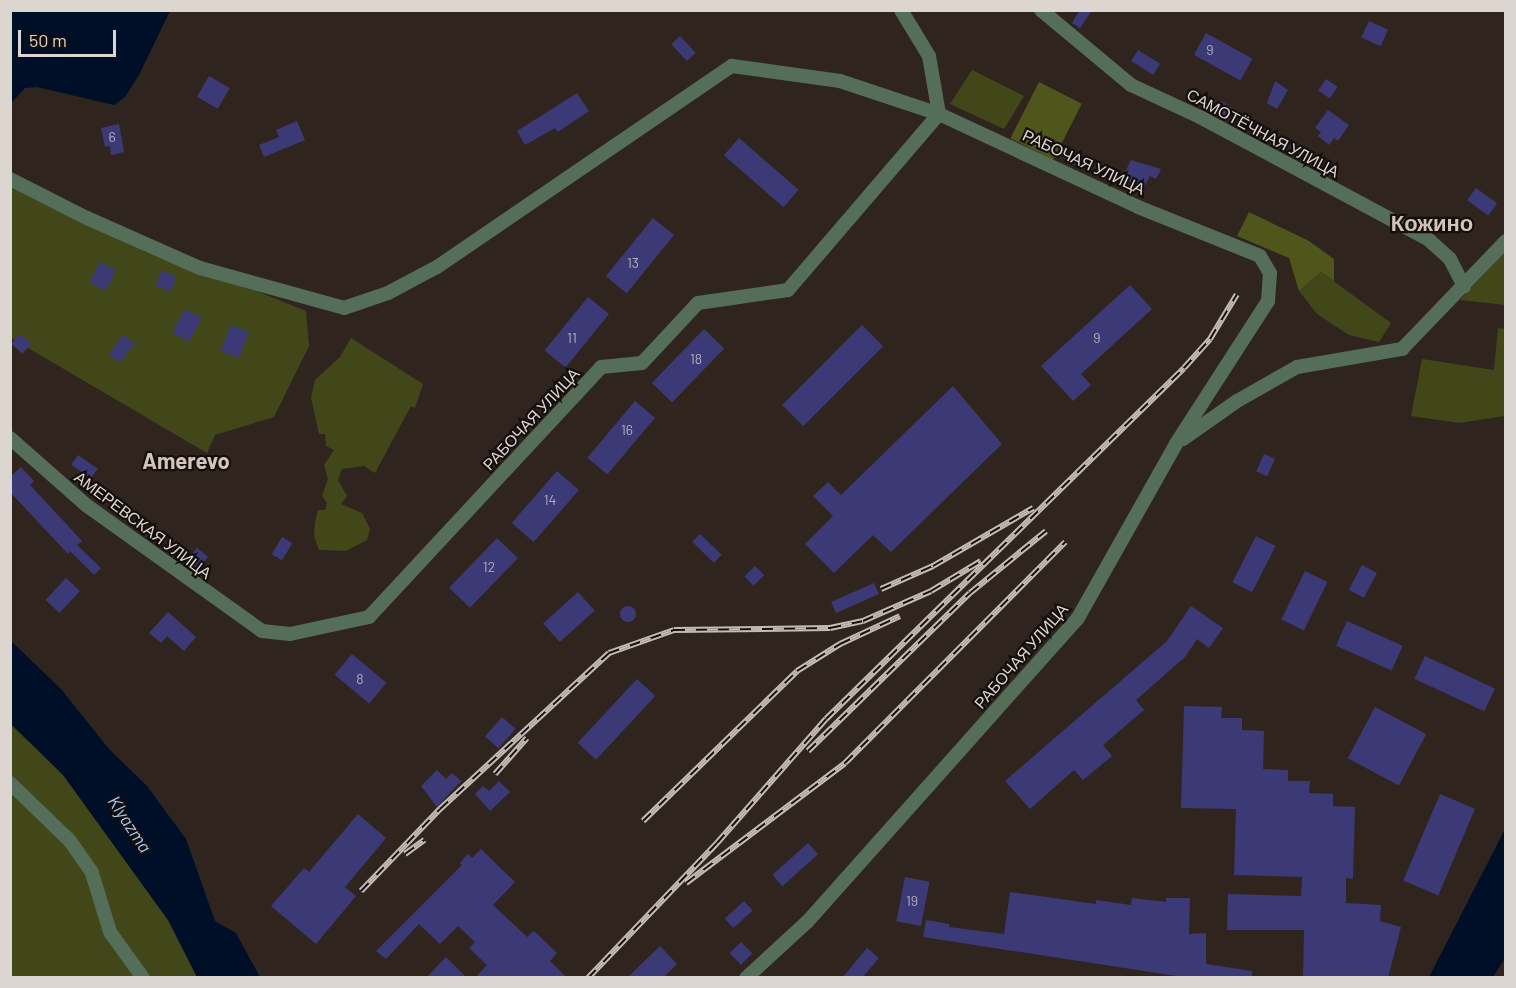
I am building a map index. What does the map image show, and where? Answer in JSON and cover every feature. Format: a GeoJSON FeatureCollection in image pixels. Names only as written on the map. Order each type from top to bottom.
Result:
{"type":"FeatureCollection","features":[{"type":"Feature","properties":{"kind":"street"},"geometry":{"type":"LineString","coordinates":[[10,179],[87,218],[201,268],[344,308],[388,292],[437,267],[732,66],[840,81],[939,114],[929,56],[901,10]]}},
{"type":"Feature","properties":{"kind":"street","name":"САМОТЁЧНАЯ УЛИЦА"},"geometry":{"type":"LineString","coordinates":[[1041,10],[1131,86],[1200,117],[1429,240],[1450,259],[1464,287]]}},
{"type":"Feature","properties":{"kind":"street","name":"РАБОЧАЯ УЛИЦА"},"geometry":{"type":"LineString","coordinates":[[262,631],[290,634],[369,617],[601,368],[642,363],[698,303],[788,290],[939,114],[1138,207],[1260,256],[1270,273],[1268,301],[1176,444],[1078,618],[790,938],[746,978]]}},
{"type":"Feature","properties":{"kind":"street"},"geometry":{"type":"LineString","coordinates":[[1176,444],[1237,401],[1297,367],[1402,349],[1506,241]]}},
{"type":"Feature","properties":{"kind":"street","name":"АМЕРЕВСКАЯ УЛИЦА"},"geometry":{"type":"LineString","coordinates":[[10,438],[86,505],[262,631]]}},
{"type":"Feature","properties":{"kind":"street"},"geometry":{"type":"LineString","coordinates":[[10,783],[70,841],[92,873],[110,932],[143,978]]}},
{"type":"Feature","properties":{"kind":"green space"},"geometry":{"type":"Polygon","coordinates":[[[972,70],[1024,96],[1004,129],[950,104],[972,70]]]}},
{"type":"Feature","properties":{"kind":"green space"},"geometry":{"type":"Polygon","coordinates":[[[1039,82],[1082,104],[1053,160],[1010,138],[1039,82]]]}},
{"type":"Feature","properties":{"kind":"green space"},"geometry":{"type":"Polygon","coordinates":[[[11,179],[200,268],[306,311],[309,346],[274,417],[215,435],[207,453],[11,338],[11,179]]]}},
{"type":"Feature","properties":{"kind":"green space"},"geometry":{"type":"Polygon","coordinates":[[[1249,212],[1309,241],[1334,259],[1334,281],[1321,272],[1299,291],[1289,258],[1237,236],[1249,212]]]}},
{"type":"Feature","properties":{"kind":"green space"},"geometry":{"type":"Polygon","coordinates":[[[1505,251],[1505,305],[1460,300],[1505,251]]]}},
{"type":"Feature","properties":{"kind":"green space"},"geometry":{"type":"Polygon","coordinates":[[[1321,272],[1391,323],[1379,342],[1349,335],[1317,314],[1299,291],[1321,272]]]}},
{"type":"Feature","properties":{"kind":"green space"},"geometry":{"type":"Polygon","coordinates":[[[1498,328],[1505,329],[1505,416],[1459,423],[1411,416],[1422,359],[1494,370],[1498,328]]]}},
{"type":"Feature","properties":{"kind":"green space"},"geometry":{"type":"Polygon","coordinates":[[[351,338],[423,384],[415,408],[411,406],[375,473],[364,466],[342,469],[338,480],[347,496],[341,504],[362,513],[370,529],[367,540],[346,551],[319,550],[314,536],[315,522],[318,510],[325,510],[327,503],[322,496],[328,479],[324,465],[334,450],[326,446],[325,434],[319,434],[311,398],[315,380],[340,357],[351,338]]]}},
{"type":"Feature","properties":{"kind":"green space"},"geometry":{"type":"Polygon","coordinates":[[[10,724],[63,774],[168,920],[197,977],[11,977],[10,724]]]}},
{"type":"Feature","properties":{"kind":"water"},"geometry":{"type":"Polygon","coordinates":[[[11,10],[170,11],[139,75],[125,97],[114,105],[37,87],[25,88],[11,103],[11,10]]]}},
{"type":"Feature","properties":{"kind":"water","name":"Klyazma"},"geometry":{"type":"Polygon","coordinates":[[[10,640],[61,689],[109,749],[147,786],[186,839],[215,921],[236,933],[260,977],[197,977],[168,920],[63,775],[11,724],[10,640]]]}},
{"type":"Feature","properties":{"kind":"water"},"geometry":{"type":"Polygon","coordinates":[[[1505,829],[1505,958],[1493,977],[1429,977],[1505,829]]]}},
{"type":"Feature","properties":{"kind":"building"},"geometry":{"type":"Polygon","coordinates":[[[1080,10],[1092,10],[1080,28],[1072,23],[1080,10]]]}},
{"type":"Feature","properties":{"kind":"building"},"geometry":{"type":"Polygon","coordinates":[[[1369,21],[1388,30],[1380,46],[1361,37],[1369,21]]]}},
{"type":"Feature","properties":{"kind":"building"},"geometry":{"type":"Polygon","coordinates":[[[1206,33],[1252,59],[1240,81],[1194,55],[1206,33]]]}},
{"type":"Feature","properties":{"kind":"building"},"geometry":{"type":"Polygon","coordinates":[[[680,36],[696,53],[687,61],[671,44],[680,36]]]}},
{"type":"Feature","properties":{"kind":"building"},"geometry":{"type":"Polygon","coordinates":[[[1138,50],[1160,64],[1153,75],[1131,61],[1138,50]]]}},
{"type":"Feature","properties":{"kind":"building"},"geometry":{"type":"Polygon","coordinates":[[[209,76],[230,88],[218,109],[197,97],[209,76]]]}},
{"type":"Feature","properties":{"kind":"building"},"geometry":{"type":"Polygon","coordinates":[[[1326,79],[1338,87],[1330,98],[1318,91],[1326,79]]]}},
{"type":"Feature","properties":{"kind":"building"},"geometry":{"type":"Polygon","coordinates":[[[1275,81],[1288,90],[1277,109],[1267,103],[1275,81]]]}},
{"type":"Feature","properties":{"kind":"building"},"geometry":{"type":"Polygon","coordinates":[[[577,93],[589,111],[558,132],[555,128],[525,145],[517,131],[577,93]]]}},
{"type":"Feature","properties":{"kind":"building"},"geometry":{"type":"Polygon","coordinates":[[[1221,101],[1239,112],[1233,122],[1215,111],[1221,101]]]}},
{"type":"Feature","properties":{"kind":"building"},"geometry":{"type":"Polygon","coordinates":[[[1328,110],[1349,125],[1338,141],[1334,138],[1329,145],[1318,136],[1321,132],[1315,128],[1328,110]]]}},
{"type":"Feature","properties":{"kind":"building"},"geometry":{"type":"Polygon","coordinates":[[[297,121],[305,140],[264,157],[259,145],[279,137],[276,130],[297,121]]]}},
{"type":"Feature","properties":{"kind":"building"},"geometry":{"type":"Polygon","coordinates":[[[119,124],[124,152],[111,155],[110,146],[105,147],[101,128],[119,124]]]}},
{"type":"Feature","properties":{"kind":"building"},"geometry":{"type":"Polygon","coordinates":[[[739,138],[799,190],[784,207],[724,155],[739,138]]]}},
{"type":"Feature","properties":{"kind":"building"},"geometry":{"type":"Polygon","coordinates":[[[1131,160],[1161,169],[1156,179],[1150,176],[1143,189],[1122,178],[1131,160]]]}},
{"type":"Feature","properties":{"kind":"building"},"geometry":{"type":"Polygon","coordinates":[[[1476,188],[1497,203],[1488,215],[1467,200],[1476,188]]]}},
{"type":"Feature","properties":{"kind":"building"},"geometry":{"type":"Polygon","coordinates":[[[653,218],[674,235],[627,293],[606,276],[653,218]]]}},
{"type":"Feature","properties":{"kind":"building"},"geometry":{"type":"Polygon","coordinates":[[[100,262],[116,270],[106,291],[90,282],[100,262]]]}},
{"type":"Feature","properties":{"kind":"building"},"geometry":{"type":"Polygon","coordinates":[[[161,271],[176,276],[171,291],[156,286],[161,271]]]}},
{"type":"Feature","properties":{"kind":"building"},"geometry":{"type":"Polygon","coordinates":[[[1130,285],[1152,309],[1081,374],[1091,385],[1073,401],[1041,366],[1130,285]]]}},
{"type":"Feature","properties":{"kind":"building"},"geometry":{"type":"Polygon","coordinates":[[[588,297],[609,314],[566,368],[545,351],[588,297]]]}},
{"type":"Feature","properties":{"kind":"building"},"geometry":{"type":"Polygon","coordinates":[[[185,309],[202,318],[189,342],[172,333],[185,309]]]}},
{"type":"Feature","properties":{"kind":"building"},"geometry":{"type":"Polygon","coordinates":[[[231,325],[249,332],[239,358],[221,351],[231,325]]]}},
{"type":"Feature","properties":{"kind":"building"},"geometry":{"type":"Polygon","coordinates":[[[862,325],[883,346],[803,426],[782,405],[862,325]]]}},
{"type":"Feature","properties":{"kind":"building"},"geometry":{"type":"Polygon","coordinates":[[[704,329],[724,348],[672,402],[652,383],[704,329]]]}},
{"type":"Feature","properties":{"kind":"building"},"geometry":{"type":"Polygon","coordinates":[[[20,334],[31,344],[22,354],[11,344],[20,334]]]}},
{"type":"Feature","properties":{"kind":"building"},"geometry":{"type":"Polygon","coordinates":[[[123,335],[134,343],[120,363],[109,354],[123,335]]]}},
{"type":"Feature","properties":{"kind":"building"},"geometry":{"type":"Polygon","coordinates":[[[953,386],[1002,444],[891,552],[873,535],[834,573],[805,544],[833,516],[813,496],[828,482],[841,495],[953,386]]]}},
{"type":"Feature","properties":{"kind":"building"},"geometry":{"type":"Polygon","coordinates":[[[635,401],[655,418],[607,474],[587,458],[635,401]]]}},
{"type":"Feature","properties":{"kind":"building"},"geometry":{"type":"Polygon","coordinates":[[[1264,454],[1275,459],[1267,476],[1256,471],[1264,454]]]}},
{"type":"Feature","properties":{"kind":"building"},"geometry":{"type":"Polygon","coordinates":[[[78,455],[98,469],[91,479],[71,465],[78,455]]]}},
{"type":"Feature","properties":{"kind":"building"},"geometry":{"type":"Polygon","coordinates":[[[21,467],[34,481],[30,485],[82,541],[77,545],[101,568],[94,575],[70,551],[68,554],[10,492],[10,477],[21,467]]]}},
{"type":"Feature","properties":{"kind":"building"},"geometry":{"type":"Polygon","coordinates":[[[557,471],[579,490],[534,542],[512,523],[557,471]]]}},
{"type":"Feature","properties":{"kind":"building"},"geometry":{"type":"Polygon","coordinates":[[[700,534],[722,555],[714,563],[692,542],[700,534]]]}},
{"type":"Feature","properties":{"kind":"building"},"geometry":{"type":"Polygon","coordinates":[[[1256,536],[1276,546],[1252,592],[1232,582],[1256,536]]]}},
{"type":"Feature","properties":{"kind":"building"},"geometry":{"type":"Polygon","coordinates":[[[282,537],[292,543],[282,560],[272,554],[282,537]]]}},
{"type":"Feature","properties":{"kind":"building"},"geometry":{"type":"Polygon","coordinates":[[[497,538],[518,558],[470,608],[449,588],[497,538]]]}},
{"type":"Feature","properties":{"kind":"building"},"geometry":{"type":"Polygon","coordinates":[[[197,548],[208,557],[195,573],[184,564],[197,548]]]}},
{"type":"Feature","properties":{"kind":"building"},"geometry":{"type":"Polygon","coordinates":[[[1362,565],[1377,573],[1364,598],[1349,590],[1362,565]]]}},
{"type":"Feature","properties":{"kind":"building"},"geometry":{"type":"Polygon","coordinates":[[[755,566],[764,575],[754,586],[744,577],[755,566]]]}},
{"type":"Feature","properties":{"kind":"building"},"geometry":{"type":"Polygon","coordinates":[[[1305,571],[1327,582],[1304,630],[1281,620],[1305,571]]]}},
{"type":"Feature","properties":{"kind":"building"},"geometry":{"type":"Polygon","coordinates":[[[66,578],[80,591],[59,613],[46,600],[66,578]]]}},
{"type":"Feature","properties":{"kind":"building"},"geometry":{"type":"Polygon","coordinates":[[[874,583],[879,594],[836,613],[831,602],[874,583]]]}},
{"type":"Feature","properties":{"kind":"building"},"geometry":{"type":"Polygon","coordinates":[[[578,592],[595,611],[560,642],[543,623],[578,592]]]}},
{"type":"Feature","properties":{"kind":"building"},"geometry":{"type":"Polygon","coordinates":[[[628,606],[636,614],[628,622],[620,614],[628,606]]]}},
{"type":"Feature","properties":{"kind":"building"},"geometry":{"type":"Polygon","coordinates":[[[1191,606],[1223,628],[1209,648],[1197,639],[1185,657],[1136,700],[1144,710],[1103,745],[1112,756],[1083,780],[1074,770],[1030,809],[1005,781],[1167,641],[1191,606]]]}},
{"type":"Feature","properties":{"kind":"building"},"geometry":{"type":"Polygon","coordinates":[[[168,612],[196,637],[184,651],[167,636],[161,643],[149,633],[168,612]]]}},
{"type":"Feature","properties":{"kind":"building"},"geometry":{"type":"Polygon","coordinates":[[[1347,621],[1403,646],[1392,670],[1336,646],[1347,621]]]}},
{"type":"Feature","properties":{"kind":"building"},"geometry":{"type":"Polygon","coordinates":[[[352,654],[386,683],[369,704],[335,675],[352,654]]]}},
{"type":"Feature","properties":{"kind":"building"},"geometry":{"type":"Polygon","coordinates":[[[1425,656],[1495,689],[1484,711],[1414,679],[1425,656]]]}},
{"type":"Feature","properties":{"kind":"building"},"geometry":{"type":"Polygon","coordinates":[[[637,679],[655,696],[596,760],[578,743],[637,679]]]}},
{"type":"Feature","properties":{"kind":"building"},"geometry":{"type":"Polygon","coordinates":[[[1184,706],[1222,707],[1221,718],[1242,718],[1242,730],[1264,731],[1263,769],[1288,770],[1288,781],[1310,781],[1309,793],[1333,794],[1333,806],[1355,807],[1353,879],[1346,878],[1346,903],[1381,905],[1380,921],[1401,927],[1388,978],[1303,978],[1304,930],[1227,930],[1228,894],[1301,896],[1302,877],[1234,875],[1236,809],[1181,808],[1184,706]]]}},
{"type":"Feature","properties":{"kind":"building"},"geometry":{"type":"Polygon","coordinates":[[[1375,707],[1426,734],[1399,785],[1348,758],[1375,707]]]}},
{"type":"Feature","properties":{"kind":"building"},"geometry":{"type":"Polygon","coordinates":[[[502,717],[516,729],[499,748],[485,737],[502,717]]]}},
{"type":"Feature","properties":{"kind":"building"},"geometry":{"type":"Polygon","coordinates":[[[437,770],[446,779],[452,773],[461,781],[437,807],[421,786],[437,770]]]}},
{"type":"Feature","properties":{"kind":"building"},"geometry":{"type":"Polygon","coordinates":[[[499,781],[510,792],[490,811],[475,794],[483,786],[489,791],[499,781]]]}},
{"type":"Feature","properties":{"kind":"building"},"geometry":{"type":"Polygon","coordinates":[[[1440,794],[1475,809],[1438,895],[1403,881],[1440,794]]]}},
{"type":"Feature","properties":{"kind":"building"},"geometry":{"type":"Polygon","coordinates":[[[358,814],[386,838],[345,887],[356,896],[316,944],[271,906],[304,868],[309,872],[358,814]]]}},
{"type":"Feature","properties":{"kind":"building"},"geometry":{"type":"Polygon","coordinates":[[[808,843],[818,854],[782,886],[772,875],[808,843]]]}},
{"type":"Feature","properties":{"kind":"building"},"geometry":{"type":"Polygon","coordinates":[[[481,849],[515,882],[493,905],[527,937],[534,931],[557,953],[550,961],[567,978],[475,978],[487,965],[469,948],[475,942],[458,926],[440,944],[419,924],[386,959],[376,951],[462,865],[460,863],[468,854],[472,858],[481,849]]]}},
{"type":"Feature","properties":{"kind":"building"},"geometry":{"type":"Polygon","coordinates":[[[905,877],[930,882],[921,926],[896,921],[905,877]]]}},
{"type":"Feature","properties":{"kind":"building"},"geometry":{"type":"Polygon","coordinates":[[[1010,892],[1096,904],[1096,900],[1131,905],[1132,898],[1166,902],[1166,898],[1190,898],[1189,934],[1206,933],[1206,964],[1252,971],[1252,978],[1189,978],[923,937],[926,920],[949,924],[949,927],[1004,934],[1010,892]]]}},
{"type":"Feature","properties":{"kind":"building"},"geometry":{"type":"Polygon","coordinates":[[[744,901],[753,911],[733,928],[725,918],[744,901]]]}},
{"type":"Feature","properties":{"kind":"building"},"geometry":{"type":"Polygon","coordinates":[[[741,942],[752,953],[741,965],[730,953],[741,942]]]}},
{"type":"Feature","properties":{"kind":"building"},"geometry":{"type":"Polygon","coordinates":[[[660,946],[677,964],[663,978],[627,978],[660,946]]]}},
{"type":"Feature","properties":{"kind":"building"},"geometry":{"type":"Polygon","coordinates":[[[867,948],[879,958],[862,978],[842,978],[867,948]]]}},
{"type":"Feature","properties":{"kind":"building"},"geometry":{"type":"Polygon","coordinates":[[[446,957],[467,978],[426,978],[446,957]]]}},
{"type":"Feature","properties":{"kind":"railway"},"geometry":{"type":"LineString","coordinates":[[588,978],[717,843],[826,719],[1184,368],[1210,339],[1237,294]]}},
{"type":"Feature","properties":{"kind":"railway"},"geometry":{"type":"LineString","coordinates":[[881,589],[933,566],[1033,508]]}},
{"type":"Feature","properties":{"kind":"railway"},"geometry":{"type":"LineString","coordinates":[[808,751],[970,593],[1046,531]]}},
{"type":"Feature","properties":{"kind":"railway"},"geometry":{"type":"LineString","coordinates":[[686,883],[845,763],[1065,542]]}},
{"type":"Feature","properties":{"kind":"railway"},"geometry":{"type":"LineString","coordinates":[[361,891],[440,809],[609,653],[674,630],[830,628],[863,621],[931,591],[981,561]]}},
{"type":"Feature","properties":{"kind":"railway"},"geometry":{"type":"LineString","coordinates":[[643,821],[797,671],[840,644],[900,616]]}},
{"type":"Feature","properties":{"kind":"railway"},"geometry":{"type":"LineString","coordinates":[[495,774],[527,738]]}},
{"type":"Feature","properties":{"kind":"railway"},"geometry":{"type":"LineString","coordinates":[[405,854],[424,840]]}},
{"type":"Feature","properties":{"kind":"district","name":"Кожино"},"geometry":{"type":"Point","coordinates":[1432,223]}},
{"type":"Feature","properties":{"kind":"district","name":"Amerevo"},"geometry":{"type":"Point","coordinates":[186,461]}}]}
